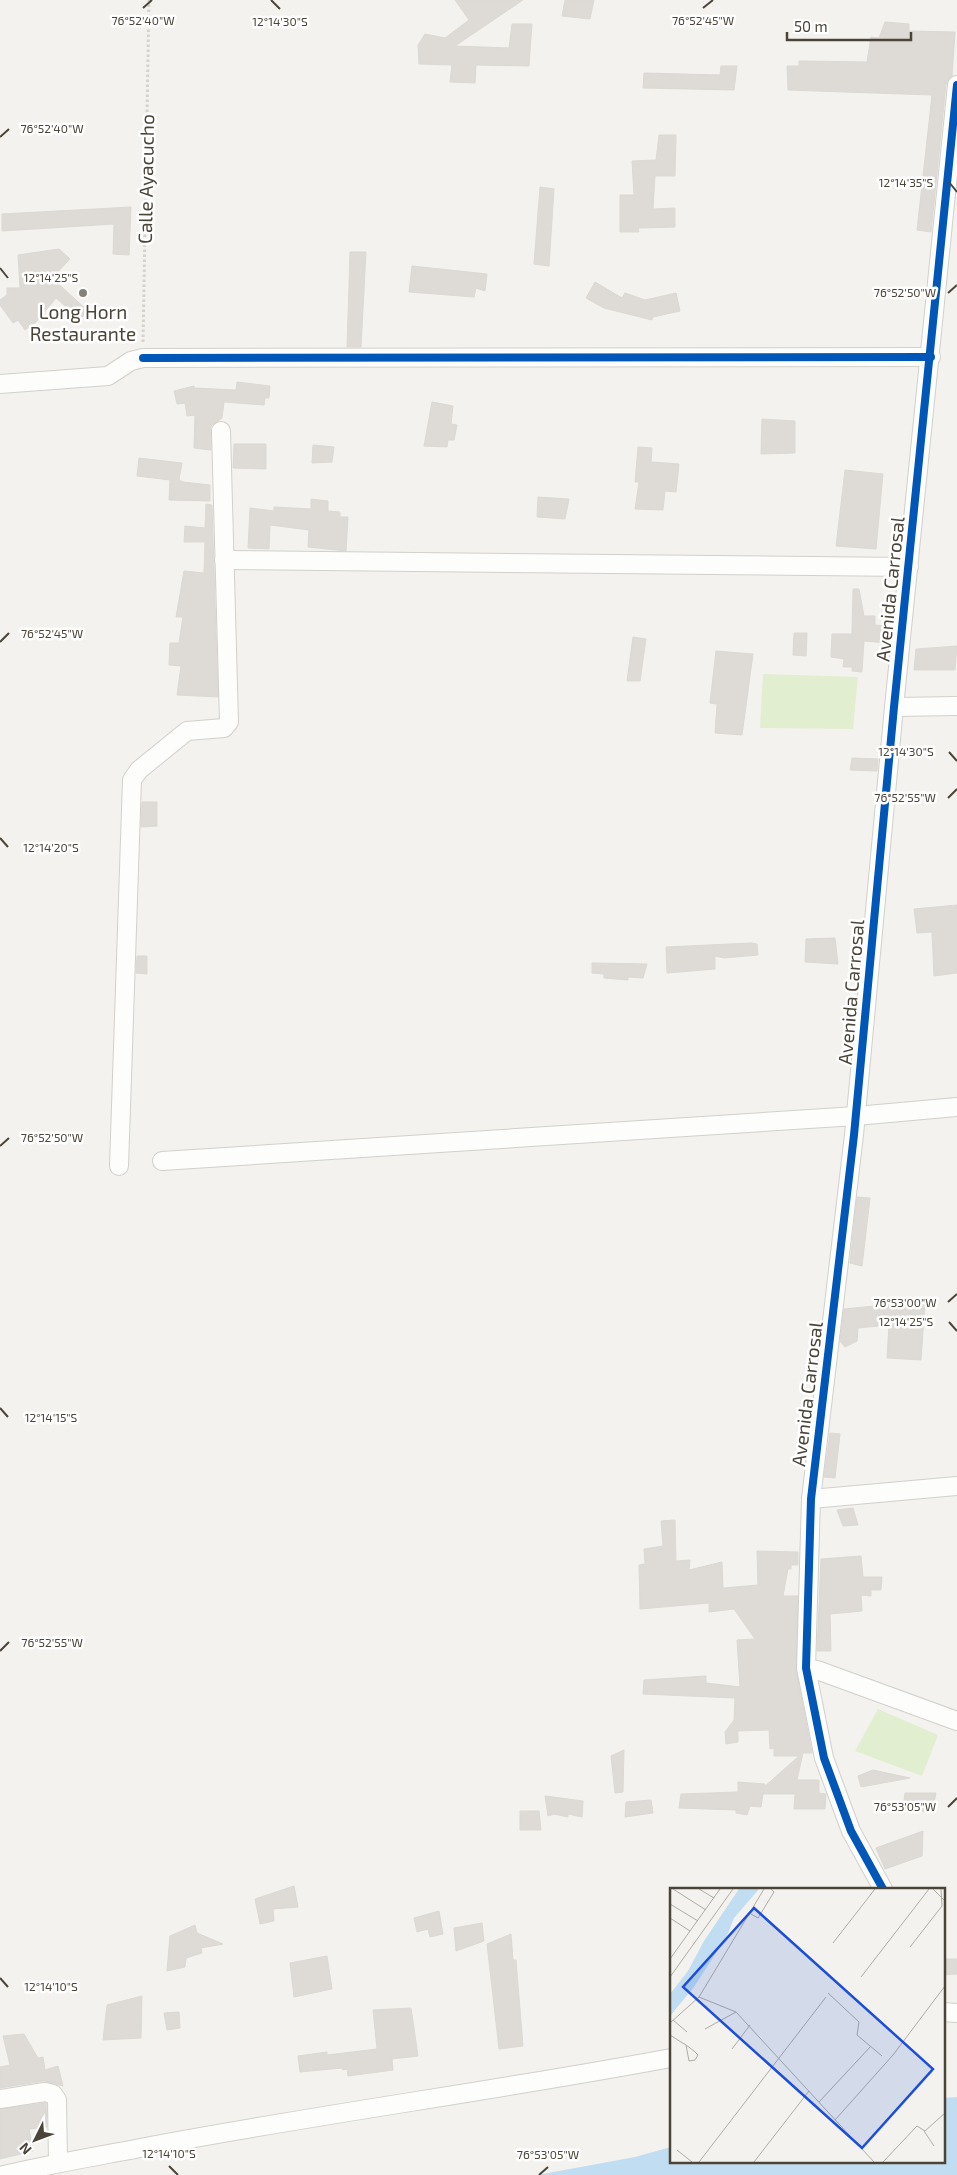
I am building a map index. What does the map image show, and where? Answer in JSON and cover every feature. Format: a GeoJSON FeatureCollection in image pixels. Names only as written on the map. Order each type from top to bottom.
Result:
{"type":"FeatureCollection","features":[{"type":"Feature","properties":{"kind":"street","name":"Avenida Carrosal"},"geometry":{"type":"LineString","coordinates":[[882,1888],[851,1831],[824,1758],[806,1668],[811,1499],[856,1116],[894,707],[931,357],[957,85]]}},
{"type":"Feature","properties":{"kind":"street"},"geometry":{"type":"LineString","coordinates":[[0,384],[108,376],[132,361],[143,358],[931,357]]}},
{"type":"Feature","properties":{"kind":"street"},"geometry":{"type":"LineString","coordinates":[[119,1166],[132,780],[139,770],[187,731],[224,728],[229,722],[221,431]]}},
{"type":"Feature","properties":{"kind":"street"},"geometry":{"type":"LineString","coordinates":[[224,560],[909,568]]}},
{"type":"Feature","properties":{"kind":"street"},"geometry":{"type":"LineString","coordinates":[[894,707],[957,706]]}},
{"type":"Feature","properties":{"kind":"street"},"geometry":{"type":"LineString","coordinates":[[162,1161],[856,1116],[957,1107]]}},
{"type":"Feature","properties":{"kind":"street"},"geometry":{"type":"LineString","coordinates":[[811,1499],[957,1486]]}},
{"type":"Feature","properties":{"kind":"street"},"geometry":{"type":"LineString","coordinates":[[806,1668],[817,1670],[957,1721]]}},
{"type":"Feature","properties":{"kind":"street"},"geometry":{"type":"LineString","coordinates":[[944,2012],[957,2012]]}},
{"type":"Feature","properties":{"kind":"street"},"geometry":{"type":"LineString","coordinates":[[4,2175],[58,2162],[280,2122],[584,2074],[670,2058]]}},
{"type":"Feature","properties":{"kind":"street"},"geometry":{"type":"LineString","coordinates":[[0,2099],[45,2092],[53,2094],[57,2100],[58,2162]]}},
{"type":"Feature","properties":{"kind":"green space"},"geometry":{"type":"Polygon","coordinates":[[[763,674],[858,677],[853,729],[760,728],[763,674]]]}},
{"type":"Feature","properties":{"kind":"green space"},"geometry":{"type":"Polygon","coordinates":[[[878,1709],[938,1735],[922,1776],[855,1751],[878,1709]]]}},
{"type":"Feature","properties":{"kind":"water"},"geometry":{"type":"Polygon","coordinates":[[[957,2097],[957,2175],[537,2175],[635,2157],[670,2147],[670,2162],[944,2162],[944,2098],[957,2097]]]}},
{"type":"Feature","properties":{"kind":"building"},"geometry":{"type":"Polygon","coordinates":[[[455,0],[523,0],[455,46],[509,48],[512,24],[532,24],[529,66],[476,65],[475,83],[450,82],[452,65],[419,64],[418,45],[425,34],[445,38],[469,20],[455,0]]]}},
{"type":"Feature","properties":{"kind":"building"},"geometry":{"type":"Polygon","coordinates":[[[565,0],[594,0],[590,19],[562,16],[565,0]]]}},
{"type":"Feature","properties":{"kind":"building"},"geometry":{"type":"Polygon","coordinates":[[[885,22],[909,24],[909,31],[955,32],[952,76],[946,84],[931,232],[917,230],[932,95],[788,90],[787,66],[799,66],[799,61],[867,62],[871,37],[879,38],[885,22]]]}},
{"type":"Feature","properties":{"kind":"building"},"geometry":{"type":"Polygon","coordinates":[[[721,66],[737,66],[734,90],[643,88],[644,73],[720,75],[721,66]]]}},
{"type":"Feature","properties":{"kind":"building"},"geometry":{"type":"Polygon","coordinates":[[[659,135],[676,135],[675,176],[655,176],[653,209],[675,208],[675,227],[638,228],[639,232],[620,232],[620,195],[634,195],[632,161],[656,160],[659,135]]]}},
{"type":"Feature","properties":{"kind":"building"},"geometry":{"type":"Polygon","coordinates":[[[540,187],[554,189],[549,266],[534,264],[540,187]]]}},
{"type":"Feature","properties":{"kind":"building"},"geometry":{"type":"Polygon","coordinates":[[[131,207],[129,255],[113,254],[114,224],[2,231],[2,214],[131,207]]]}},
{"type":"Feature","properties":{"kind":"building"},"geometry":{"type":"Polygon","coordinates":[[[59,249],[70,259],[52,278],[88,311],[80,319],[56,298],[36,322],[25,330],[18,320],[13,323],[0,305],[0,300],[7,295],[7,288],[20,288],[18,255],[59,249]]]}},
{"type":"Feature","properties":{"kind":"building"},"geometry":{"type":"Polygon","coordinates":[[[350,252],[366,252],[361,347],[347,347],[350,252]]]}},
{"type":"Feature","properties":{"kind":"building"},"geometry":{"type":"Polygon","coordinates":[[[412,266],[487,274],[485,291],[476,288],[474,297],[409,292],[412,266]]]}},
{"type":"Feature","properties":{"kind":"building"},"geometry":{"type":"Polygon","coordinates":[[[595,282],[622,298],[625,293],[645,300],[676,293],[680,311],[653,317],[652,320],[604,308],[586,298],[595,282]]]}},
{"type":"Feature","properties":{"kind":"building"},"geometry":{"type":"Polygon","coordinates":[[[237,382],[270,386],[269,398],[265,398],[264,405],[224,402],[222,418],[211,426],[211,450],[194,448],[195,415],[187,416],[185,403],[177,404],[174,391],[194,386],[194,388],[236,390],[237,382]]]}},
{"type":"Feature","properties":{"kind":"building"},"geometry":{"type":"Polygon","coordinates":[[[432,402],[453,406],[451,424],[457,425],[454,440],[448,440],[447,447],[424,446],[432,402]]]}},
{"type":"Feature","properties":{"kind":"building"},"geometry":{"type":"Polygon","coordinates":[[[762,419],[795,421],[795,453],[761,454],[762,419]]]}},
{"type":"Feature","properties":{"kind":"building"},"geometry":{"type":"Polygon","coordinates":[[[234,444],[266,444],[266,469],[233,468],[234,444]]]}},
{"type":"Feature","properties":{"kind":"building"},"geometry":{"type":"Polygon","coordinates":[[[313,445],[334,447],[332,462],[312,463],[313,445]]]}},
{"type":"Feature","properties":{"kind":"building"},"geometry":{"type":"Polygon","coordinates":[[[638,447],[652,448],[651,462],[679,464],[676,492],[665,491],[663,510],[635,509],[639,482],[635,482],[638,447]]]}},
{"type":"Feature","properties":{"kind":"building"},"geometry":{"type":"Polygon","coordinates":[[[139,458],[182,463],[179,480],[210,485],[210,501],[169,500],[170,480],[137,476],[139,458]]]}},
{"type":"Feature","properties":{"kind":"building"},"geometry":{"type":"Polygon","coordinates":[[[845,470],[883,474],[876,549],[836,546],[845,470]]]}},
{"type":"Feature","properties":{"kind":"building"},"geometry":{"type":"Polygon","coordinates":[[[538,497],[569,499],[565,519],[537,517],[538,497]]]}},
{"type":"Feature","properties":{"kind":"building"},"geometry":{"type":"Polygon","coordinates":[[[311,499],[328,501],[328,511],[340,512],[340,517],[348,517],[346,551],[308,547],[309,530],[270,525],[269,549],[248,548],[250,508],[274,511],[274,507],[311,509],[311,499]]]}},
{"type":"Feature","properties":{"kind":"building"},"geometry":{"type":"Polygon","coordinates":[[[206,504],[212,505],[218,697],[177,695],[181,666],[169,665],[170,643],[179,643],[183,617],[176,617],[184,571],[204,573],[205,542],[184,542],[185,526],[205,528],[206,504]]]}},
{"type":"Feature","properties":{"kind":"building"},"geometry":{"type":"Polygon","coordinates":[[[853,589],[859,589],[864,616],[875,616],[875,625],[889,626],[887,643],[864,641],[862,672],[852,671],[852,667],[843,667],[844,659],[831,657],[832,634],[852,634],[853,589]]]}},
{"type":"Feature","properties":{"kind":"building"},"geometry":{"type":"Polygon","coordinates":[[[794,633],[807,633],[806,656],[793,655],[794,633]]]}},
{"type":"Feature","properties":{"kind":"building"},"geometry":{"type":"Polygon","coordinates":[[[633,637],[646,639],[640,681],[627,681],[633,637]]]}},
{"type":"Feature","properties":{"kind":"building"},"geometry":{"type":"Polygon","coordinates":[[[957,646],[955,670],[914,670],[916,649],[957,646]]]}},
{"type":"Feature","properties":{"kind":"building"},"geometry":{"type":"Polygon","coordinates":[[[716,651],[753,654],[742,735],[715,733],[717,704],[710,703],[716,651]]]}},
{"type":"Feature","properties":{"kind":"building"},"geometry":{"type":"Polygon","coordinates":[[[852,758],[878,759],[877,771],[850,770],[852,758]]]}},
{"type":"Feature","properties":{"kind":"building"},"geometry":{"type":"Polygon","coordinates":[[[142,802],[157,802],[157,826],[141,827],[142,802]]]}},
{"type":"Feature","properties":{"kind":"building"},"geometry":{"type":"Polygon","coordinates":[[[957,905],[957,973],[934,976],[932,932],[917,933],[914,909],[957,905]]]}},
{"type":"Feature","properties":{"kind":"building"},"geometry":{"type":"Polygon","coordinates":[[[835,938],[838,964],[805,962],[806,939],[835,938]]]}},
{"type":"Feature","properties":{"kind":"building"},"geometry":{"type":"Polygon","coordinates":[[[757,944],[758,955],[724,958],[715,956],[715,969],[667,973],[666,947],[757,944]]]}},
{"type":"Feature","properties":{"kind":"building"},"geometry":{"type":"Polygon","coordinates":[[[137,956],[147,956],[147,974],[136,973],[137,956]]]}},
{"type":"Feature","properties":{"kind":"building"},"geometry":{"type":"Polygon","coordinates":[[[592,963],[647,964],[643,978],[628,977],[628,980],[604,978],[604,974],[592,973],[592,963]]]}},
{"type":"Feature","properties":{"kind":"building"},"geometry":{"type":"Polygon","coordinates":[[[857,1197],[870,1198],[862,1266],[850,1263],[857,1197]]]}},
{"type":"Feature","properties":{"kind":"building"},"geometry":{"type":"Polygon","coordinates":[[[925,1301],[921,1360],[887,1358],[889,1325],[858,1328],[857,1341],[845,1347],[840,1341],[844,1309],[925,1301]]]}},
{"type":"Feature","properties":{"kind":"building"},"geometry":{"type":"Polygon","coordinates":[[[830,1433],[840,1434],[835,1478],[824,1477],[830,1433]]]}},
{"type":"Feature","properties":{"kind":"building"},"geometry":{"type":"Polygon","coordinates":[[[853,1508],[858,1525],[843,1526],[837,1510],[853,1508]]]}},
{"type":"Feature","properties":{"kind":"building"},"geometry":{"type":"Polygon","coordinates":[[[675,1520],[676,1561],[690,1560],[689,1570],[722,1562],[723,1588],[758,1585],[757,1551],[798,1552],[798,1565],[791,1565],[791,1569],[788,1569],[783,1596],[798,1596],[796,1670],[812,1753],[803,1753],[797,1780],[819,1780],[819,1793],[826,1794],[825,1809],[794,1809],[795,1794],[763,1794],[761,1807],[750,1806],[747,1815],[736,1813],[736,1810],[679,1808],[681,1794],[738,1792],[738,1782],[765,1784],[764,1787],[799,1756],[774,1756],[774,1748],[770,1749],[769,1730],[738,1731],[738,1742],[726,1744],[725,1732],[734,1720],[735,1698],[643,1694],[644,1680],[706,1676],[706,1683],[740,1687],[737,1640],[755,1639],[734,1609],[709,1612],[709,1603],[640,1609],[639,1565],[645,1564],[644,1549],[663,1546],[661,1521],[675,1520]]]}},
{"type":"Feature","properties":{"kind":"building"},"geometry":{"type":"Polygon","coordinates":[[[861,1556],[863,1577],[882,1577],[881,1590],[871,1590],[871,1596],[861,1595],[862,1611],[830,1614],[831,1651],[817,1651],[821,1559],[861,1556]]]}},
{"type":"Feature","properties":{"kind":"building"},"geometry":{"type":"Polygon","coordinates":[[[624,1750],[623,1792],[615,1793],[611,1756],[624,1750]]]}},
{"type":"Feature","properties":{"kind":"building"},"geometry":{"type":"Polygon","coordinates":[[[873,1770],[910,1778],[861,1787],[858,1776],[873,1770]]]}},
{"type":"Feature","properties":{"kind":"building"},"geometry":{"type":"Polygon","coordinates":[[[905,1793],[936,1793],[932,1812],[903,1810],[905,1793]]]}},
{"type":"Feature","properties":{"kind":"building"},"geometry":{"type":"Polygon","coordinates":[[[545,1796],[583,1801],[582,1817],[568,1814],[568,1817],[554,1814],[548,1816],[545,1796]]]}},
{"type":"Feature","properties":{"kind":"building"},"geometry":{"type":"Polygon","coordinates":[[[651,1800],[653,1813],[625,1817],[626,1802],[651,1800]]]}},
{"type":"Feature","properties":{"kind":"building"},"geometry":{"type":"Polygon","coordinates":[[[520,1811],[539,1811],[541,1830],[520,1830],[520,1811]]]}},
{"type":"Feature","properties":{"kind":"building"},"geometry":{"type":"Polygon","coordinates":[[[923,1831],[922,1856],[885,1869],[876,1848],[923,1831]]]}},
{"type":"Feature","properties":{"kind":"building"},"geometry":{"type":"Polygon","coordinates":[[[294,1886],[298,1907],[273,1909],[274,1921],[260,1924],[255,1899],[294,1886]]]}},
{"type":"Feature","properties":{"kind":"building"},"geometry":{"type":"Polygon","coordinates":[[[439,1911],[443,1934],[430,1937],[428,1929],[417,1932],[414,1918],[439,1911]]]}},
{"type":"Feature","properties":{"kind":"building"},"geometry":{"type":"Polygon","coordinates":[[[482,1923],[484,1941],[456,1951],[454,1928],[482,1923]]]}},
{"type":"Feature","properties":{"kind":"building"},"geometry":{"type":"Polygon","coordinates":[[[195,1925],[197,1933],[223,1944],[201,1948],[202,1953],[186,1958],[185,1967],[167,1971],[170,1936],[195,1925]]]}},
{"type":"Feature","properties":{"kind":"building"},"geometry":{"type":"Polygon","coordinates":[[[511,1934],[513,1960],[516,1960],[523,2046],[499,2049],[487,1944],[511,1934]]]}},
{"type":"Feature","properties":{"kind":"building"},"geometry":{"type":"Polygon","coordinates":[[[327,1956],[332,1989],[294,1997],[290,1963],[327,1956]]]}},
{"type":"Feature","properties":{"kind":"building"},"geometry":{"type":"Polygon","coordinates":[[[944,1959],[957,1959],[957,1974],[944,1975],[944,1959]]]}},
{"type":"Feature","properties":{"kind":"building"},"geometry":{"type":"Polygon","coordinates":[[[142,1996],[141,2038],[103,2040],[107,2005],[142,1996]]]}},
{"type":"Feature","properties":{"kind":"building"},"geometry":{"type":"Polygon","coordinates":[[[411,2008],[418,2056],[392,2059],[393,2070],[348,2076],[347,2069],[343,2070],[342,2068],[300,2072],[298,2056],[327,2052],[327,2055],[377,2049],[373,2010],[411,2008]]]}},
{"type":"Feature","properties":{"kind":"building"},"geometry":{"type":"Polygon","coordinates":[[[179,2012],[180,2028],[167,2030],[164,2013],[179,2012]]]}},
{"type":"Feature","properties":{"kind":"building"},"geometry":{"type":"Polygon","coordinates":[[[24,2034],[38,2058],[43,2057],[45,2070],[58,2066],[63,2086],[44,2081],[0,2088],[0,2067],[10,2065],[3,2036],[24,2034]]]}},
{"type":"Feature","properties":{"kind":"building"},"geometry":{"type":"Polygon","coordinates":[[[46,2103],[47,2127],[29,2129],[33,2151],[0,2159],[0,2109],[46,2103]]]}},
{"type":"Feature","properties":{"kind":"cycle path"},"geometry":{"type":"LineString","coordinates":[[882,1888],[851,1831],[824,1758],[806,1668],[811,1499],[854,1135],[894,707],[957,85]]}},
{"type":"Feature","properties":{"kind":"cycle path"},"geometry":{"type":"LineString","coordinates":[[143,358],[931,357]]}},
{"type":"Feature","properties":{"kind":"place","name":"Long Horn Restaurante"},"geometry":{"type":"Point","coordinates":[83,293]}}]}
